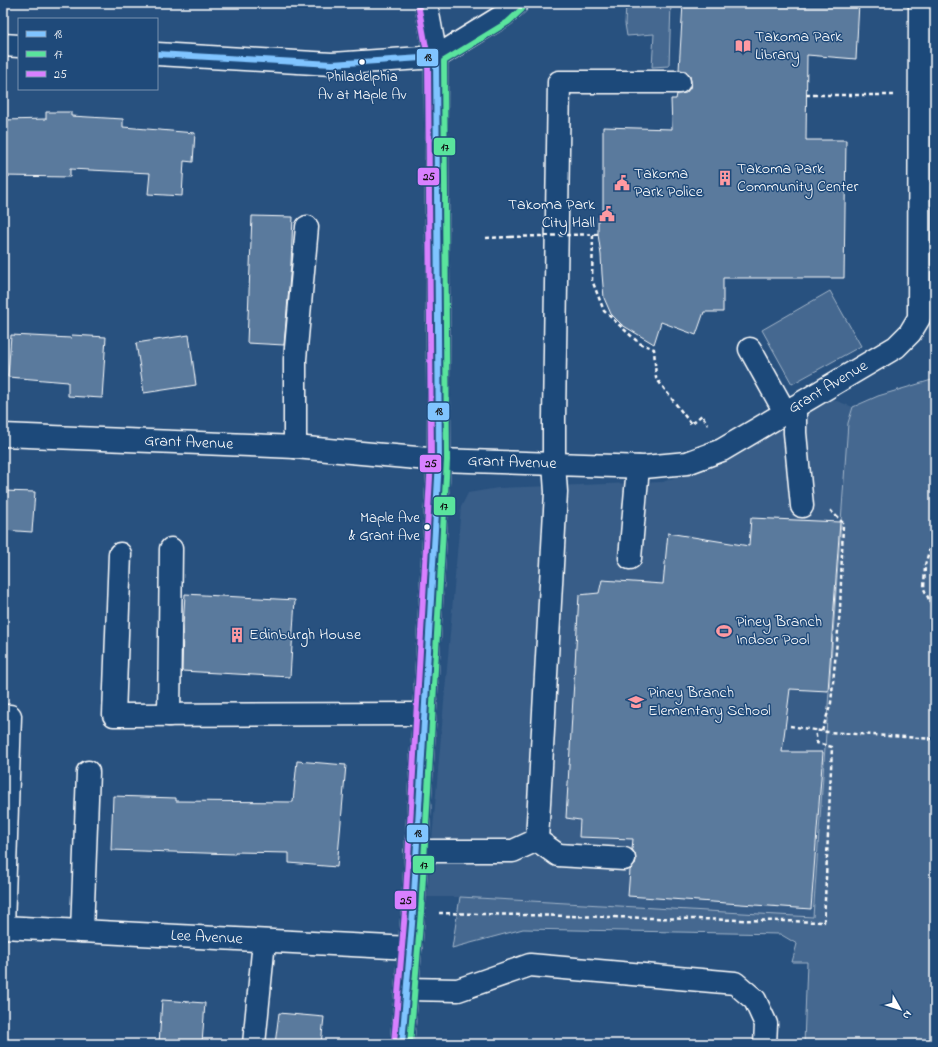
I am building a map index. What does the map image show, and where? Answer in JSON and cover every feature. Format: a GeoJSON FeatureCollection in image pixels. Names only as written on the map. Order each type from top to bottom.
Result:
{"type":"FeatureCollection","features":[{"type":"Feature","properties":{"kind":"street"},"geometry":{"type":"LineString","coordinates":[[402,1044],[410,948],[439,460],[436,56],[426,3]]}},
{"type":"Feature","properties":{"kind":"street"},"geometry":{"type":"LineString","coordinates":[[158,54],[332,64],[436,56],[504,15],[517,3]]}},
{"type":"Feature","properties":{"kind":"street","name":"Grant Avenue"},"geometry":{"type":"LineString","coordinates":[[3,435],[295,447],[439,460],[587,466],[638,467],[687,463],[722,450],[896,348],[910,333],[919,318],[920,3]]}},
{"type":"Feature","properties":{"kind":"street"},"geometry":{"type":"LineString","coordinates":[[3,46],[18,46]]}},
{"type":"Feature","properties":{"kind":"street"},"geometry":{"type":"LineString","coordinates":[[537,840],[556,492],[554,464],[559,82],[679,82]]}},
{"type":"Feature","properties":{"kind":"street"},"geometry":{"type":"LineString","coordinates":[[295,447],[295,359],[307,227]]}},
{"type":"Feature","properties":{"kind":"street"},"geometry":{"type":"LineString","coordinates":[[750,348],[790,409],[795,433],[802,506]]}},
{"type":"Feature","properties":{"kind":"street"},"geometry":{"type":"LineString","coordinates":[[630,558],[638,467]]}},
{"type":"Feature","properties":{"kind":"street"},"geometry":{"type":"LineString","coordinates":[[169,715],[171,549]]}},
{"type":"Feature","properties":{"kind":"street"},"geometry":{"type":"LineString","coordinates":[[120,554],[114,715],[424,714]]}},
{"type":"Feature","properties":{"kind":"street"},"geometry":{"type":"LineString","coordinates":[[3,716],[10,716],[3,927]]}},
{"type":"Feature","properties":{"kind":"street"},"geometry":{"type":"LineString","coordinates":[[82,931],[88,772]]}},
{"type":"Feature","properties":{"kind":"street"},"geometry":{"type":"LineString","coordinates":[[416,851],[513,851],[537,840]]}},
{"type":"Feature","properties":{"kind":"street"},"geometry":{"type":"LineString","coordinates":[[537,840],[558,855],[624,859]]}},
{"type":"Feature","properties":{"kind":"street","name":"Lee Avenue"},"geometry":{"type":"LineString","coordinates":[[3,927],[410,948]]}},
{"type":"Feature","properties":{"kind":"street"},"geometry":{"type":"LineString","coordinates":[[254,1044],[264,941]]}},
{"type":"Feature","properties":{"kind":"street"},"geometry":{"type":"LineString","coordinates":[[407,989],[458,990],[530,965],[735,983],[756,1000],[766,1024],[765,1044]]}},
{"type":"Feature","properties":{"kind":"path"},"geometry":{"type":"LineString","coordinates":[[806,95],[867,96]]}},
{"type":"Feature","properties":{"kind":"path"},"geometry":{"type":"LineString","coordinates":[[593,234],[592,280],[604,311],[639,344],[654,349],[656,378],[690,424],[702,415],[708,425]]}},
{"type":"Feature","properties":{"kind":"path"},"geometry":{"type":"LineString","coordinates":[[486,238],[598,234]]}},
{"type":"Feature","properties":{"kind":"path"},"geometry":{"type":"LineString","coordinates":[[800,483],[843,523],[840,610],[831,703],[822,730]]}},
{"type":"Feature","properties":{"kind":"path"},"geometry":{"type":"LineString","coordinates":[[935,535],[932,538],[925,565],[924,589],[935,612]]}},
{"type":"Feature","properties":{"kind":"path"},"geometry":{"type":"LineString","coordinates":[[790,726],[815,730],[935,739]]}},
{"type":"Feature","properties":{"kind":"path"},"geometry":{"type":"LineString","coordinates":[[438,913],[824,922],[832,747],[817,743],[815,730]]}},
{"type":"Feature","properties":{"kind":"shaded area"},"geometry":{"type":"Polygon","coordinates":[[[626,3],[671,3],[669,66],[652,67],[654,34],[627,36],[625,24],[626,3]]]}},
{"type":"Feature","properties":{"kind":"shaded area"},"geometry":{"type":"Polygon","coordinates":[[[830,291],[861,346],[792,384],[762,330],[830,291]]]}},
{"type":"Feature","properties":{"kind":"shaded area"},"geometry":{"type":"Polygon","coordinates":[[[935,379],[935,1044],[804,1044],[807,962],[792,962],[797,944],[780,934],[523,929],[452,948],[460,897],[813,917],[848,423],[853,407],[878,396],[935,379]]]}},
{"type":"Feature","properties":{"kind":"shaded area","name":"Piney Branch Elementary School"},"geometry":{"type":"Polygon","coordinates":[[[829,398],[853,407],[848,423],[813,917],[460,897],[427,897],[461,507],[468,493],[498,488],[663,482],[732,454],[829,398]]]}},
{"type":"Feature","properties":{"kind":"building","name":"Takoma Park Community Center"},"geometry":{"type":"Polygon","coordinates":[[[683,3],[859,3],[856,59],[807,55],[806,140],[846,140],[844,278],[723,278],[723,312],[704,312],[696,335],[661,322],[654,344],[622,325],[611,314],[604,298],[598,234],[598,217],[603,216],[603,127],[672,129],[671,99],[676,99],[677,94],[686,93],[690,88],[691,82],[690,76],[686,71],[679,70],[683,3]]]}},
{"type":"Feature","properties":{"kind":"building"},"geometry":{"type":"Polygon","coordinates":[[[46,112],[71,112],[71,116],[123,119],[123,127],[195,133],[193,162],[184,161],[182,196],[148,194],[150,173],[70,169],[70,177],[3,176],[3,120],[46,119],[46,112]]]}},
{"type":"Feature","properties":{"kind":"building"},"geometry":{"type":"Polygon","coordinates":[[[252,216],[293,217],[291,264],[284,345],[247,343],[252,216]]]}},
{"type":"Feature","properties":{"kind":"building"},"geometry":{"type":"Polygon","coordinates":[[[11,335],[71,338],[72,335],[106,337],[102,398],[68,396],[68,382],[8,377],[11,335]]]}},
{"type":"Feature","properties":{"kind":"building"},"geometry":{"type":"Polygon","coordinates":[[[189,335],[196,385],[144,393],[136,343],[189,335]]]}},
{"type":"Feature","properties":{"kind":"building"},"geometry":{"type":"Polygon","coordinates":[[[3,491],[35,492],[32,532],[3,530],[3,491]]]}},
{"type":"Feature","properties":{"kind":"building"},"geometry":{"type":"Polygon","coordinates":[[[751,518],[840,522],[828,691],[790,689],[782,752],[823,752],[811,909],[628,896],[630,870],[634,866],[636,860],[632,849],[633,839],[579,837],[580,820],[566,818],[579,595],[599,593],[602,580],[663,584],[668,533],[749,546],[751,518]]]}},
{"type":"Feature","properties":{"kind":"building","name":"Edinburgh House"},"geometry":{"type":"Polygon","coordinates":[[[185,594],[295,600],[290,677],[182,671],[185,594]]]}},
{"type":"Feature","properties":{"kind":"building"},"geometry":{"type":"Polygon","coordinates":[[[297,761],[346,765],[337,867],[289,863],[289,853],[235,852],[235,854],[111,850],[113,796],[176,798],[176,801],[293,802],[297,761]]]}},
{"type":"Feature","properties":{"kind":"building"},"geometry":{"type":"Polygon","coordinates":[[[162,1000],[205,1003],[202,1044],[159,1044],[162,1000]]]}},
{"type":"Feature","properties":{"kind":"building"},"geometry":{"type":"Polygon","coordinates":[[[279,1013],[324,1017],[321,1044],[275,1044],[279,1013]]]}},
{"type":"Feature","properties":{"kind":"transit line","name":"25"},"geometry":{"type":"LineString","coordinates":[[394,1043],[405,911],[431,460],[428,58],[418,4]]}},
{"type":"Feature","properties":{"kind":"transit line","name":"17"},"geometry":{"type":"LineString","coordinates":[[410,1044],[421,912],[447,460],[444,61],[508,22],[522,9]]}},
{"type":"Feature","properties":{"kind":"transit line","name":"18"},"geometry":{"type":"LineString","coordinates":[[158,54],[332,64],[436,57],[439,460],[413,912],[402,1044]]}},
{"type":"Feature","properties":{"kind":"place","name":"Takoma Park Library"},"geometry":{"type":"Point","coordinates":[743,46]}},
{"type":"Feature","properties":{"kind":"place","name":"Philadelphia Av at Maple Av"},"geometry":{"type":"Point","coordinates":[362,62]}},
{"type":"Feature","properties":{"kind":"place","name":"Takoma Park Community Center"},"geometry":{"type":"Point","coordinates":[725,178]}},
{"type":"Feature","properties":{"kind":"place","name":"Takoma Park Police"},"geometry":{"type":"Point","coordinates":[622,183]}},
{"type":"Feature","properties":{"kind":"place","name":"Takoma Park City Hall"},"geometry":{"type":"Point","coordinates":[607,214]}},
{"type":"Feature","properties":{"kind":"place","name":"Maple Ave & Grant Ave"},"geometry":{"type":"Point","coordinates":[427,527]}},
{"type":"Feature","properties":{"kind":"place","name":"Piney Branch Indoor Pool"},"geometry":{"type":"Point","coordinates":[724,631]}},
{"type":"Feature","properties":{"kind":"place","name":"Edinburgh House"},"geometry":{"type":"Point","coordinates":[237,635]}},
{"type":"Feature","properties":{"kind":"place","name":"Piney Branch Elementary School"},"geometry":{"type":"Point","coordinates":[636,702]}}]}
